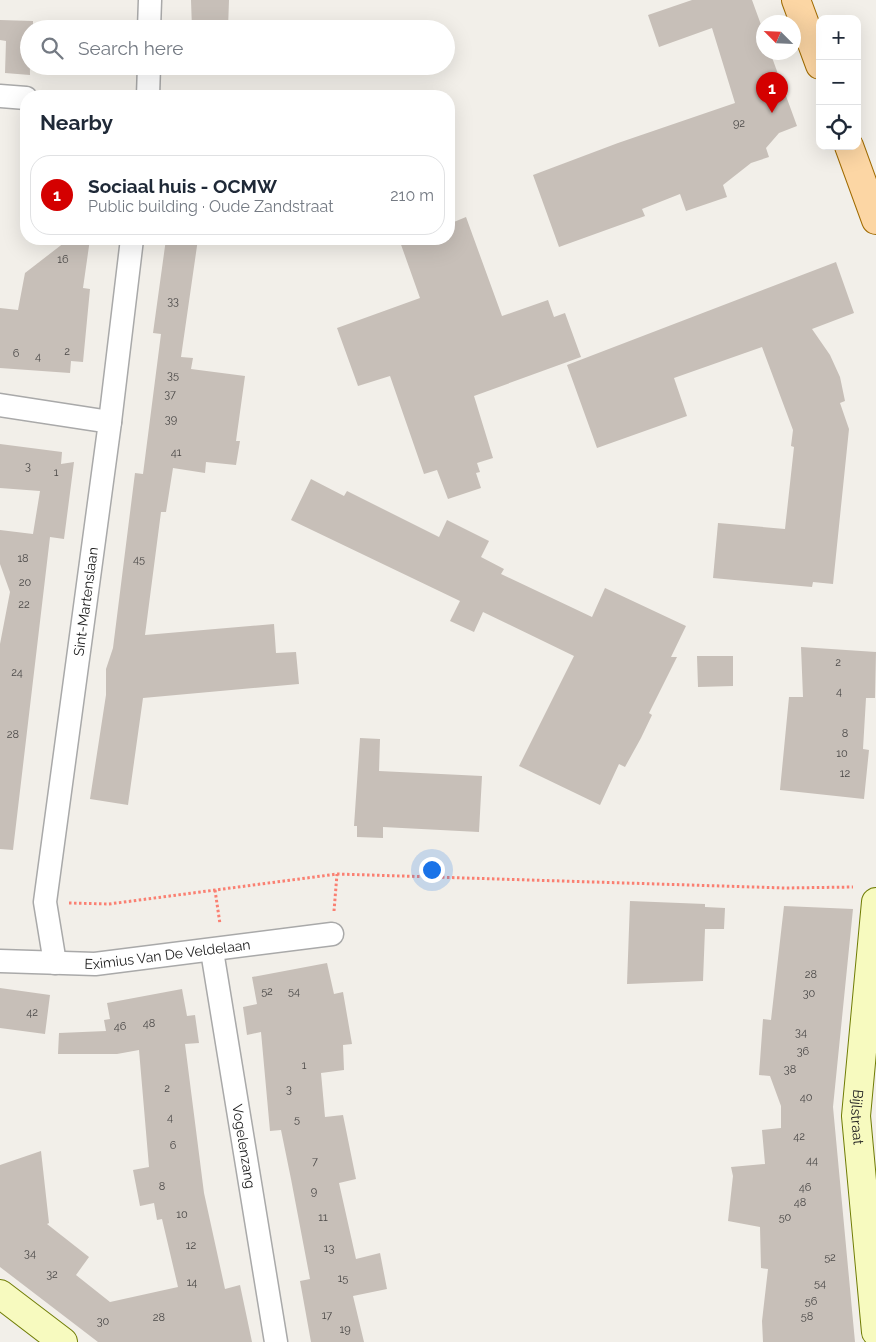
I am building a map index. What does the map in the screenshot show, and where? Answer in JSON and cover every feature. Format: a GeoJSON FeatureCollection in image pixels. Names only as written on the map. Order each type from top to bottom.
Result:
{"type":"FeatureCollection","features":[{"type":"Feature","properties":{"kind":"main road"},"geometry":{"type":"LineString","coordinates":[[796,0],[818,60]]}},
{"type":"Feature","properties":{"kind":"main road"},"geometry":{"type":"LineString","coordinates":[[850,150],[876,220]]}},
{"type":"Feature","properties":{"kind":"street"},"geometry":{"type":"LineString","coordinates":[[149,20],[150,0]]}},
{"type":"Feature","properties":{"kind":"street"},"geometry":{"type":"LineString","coordinates":[[148,90],[149,75]]}},
{"type":"Feature","properties":{"kind":"street"},"geometry":{"type":"LineString","coordinates":[[0,96],[20,98]]}},
{"type":"Feature","properties":{"kind":"street","name":"Sint-Martenslaan"},"geometry":{"type":"LineString","coordinates":[[55,963],[45,902],[110,422],[131,245]]}},
{"type":"Feature","properties":{"kind":"street"},"geometry":{"type":"LineString","coordinates":[[0,406],[110,422]]}},
{"type":"Feature","properties":{"kind":"street","name":"Bijlstraat"},"geometry":{"type":"LineString","coordinates":[[867,894],[856,1116],[876,1332]]}},
{"type":"Feature","properties":{"kind":"street","name":"Eximius Van De Veldelaan"},"geometry":{"type":"LineString","coordinates":[[0,961],[95,964],[218,950],[332,934]]}},
{"type":"Feature","properties":{"kind":"street","name":"Vogelenzang"},"geometry":{"type":"LineString","coordinates":[[218,950],[276,1342]]}},
{"type":"Feature","properties":{"kind":"street"},"geometry":{"type":"LineString","coordinates":[[0,1294],[63,1342]]}},
{"type":"Feature","properties":{"kind":"path"},"geometry":{"type":"LineString","coordinates":[[45,902],[109,904],[337,874],[785,888],[867,894]]}},
{"type":"Feature","properties":{"kind":"path"},"geometry":{"type":"LineString","coordinates":[[332,934],[337,874]]}},
{"type":"Feature","properties":{"kind":"path"},"geometry":{"type":"LineString","coordinates":[[215,890],[218,950]]}},
{"type":"Feature","properties":{"kind":"building"},"geometry":{"type":"Polygon","coordinates":[[[191,0],[229,0],[228,20],[192,20],[191,0]]]}},
{"type":"Feature","properties":{"kind":"building"},"geometry":{"type":"Polygon","coordinates":[[[692,0],[752,0],[757,15],[756,60],[773,60],[797,126],[779,133],[766,148],[769,157],[751,163],[723,185],[727,197],[686,211],[680,194],[642,209],[645,216],[559,247],[533,175],[618,143],[735,103],[712,28],[659,47],[648,15],[692,0]]]}},
{"type":"Feature","properties":{"kind":"building"},"geometry":{"type":"Polygon","coordinates":[[[0,20],[20,21],[20,74],[5,73],[6,41],[0,40],[0,20]]]}},
{"type":"Feature","properties":{"kind":"building"},"geometry":{"type":"Polygon","coordinates":[[[466,217],[502,316],[548,300],[554,317],[565,313],[581,357],[474,396],[493,458],[477,463],[480,472],[476,473],[481,488],[448,499],[437,470],[424,474],[390,376],[358,386],[337,328],[420,298],[401,245],[455,245],[455,222],[466,217]]]}},
{"type":"Feature","properties":{"kind":"building"},"geometry":{"type":"Polygon","coordinates":[[[61,245],[89,245],[83,288],[90,289],[83,362],[71,361],[70,373],[0,368],[0,308],[18,310],[25,273],[61,245]]]}},
{"type":"Feature","properties":{"kind":"building"},"geometry":{"type":"Polygon","coordinates":[[[165,245],[197,245],[181,357],[193,358],[191,369],[245,376],[236,441],[240,441],[236,465],[206,462],[205,473],[173,468],[166,512],[161,512],[145,635],[274,624],[276,653],[296,652],[299,684],[143,698],[128,805],[90,799],[106,695],[106,669],[113,648],[135,473],[143,474],[161,334],[153,333],[165,245]]]}},
{"type":"Feature","properties":{"kind":"building"},"geometry":{"type":"Polygon","coordinates":[[[836,262],[854,313],[812,329],[830,355],[840,377],[845,401],[840,403],[849,429],[833,584],[813,582],[812,587],[713,578],[718,523],[785,529],[794,447],[791,446],[793,430],[762,347],[674,378],[687,416],[597,448],[567,365],[836,262]]]}},
{"type":"Feature","properties":{"kind":"building"},"geometry":{"type":"Polygon","coordinates":[[[0,444],[62,452],[61,464],[74,462],[64,539],[50,537],[13,850],[0,849],[0,644],[10,592],[0,564],[0,530],[33,534],[40,491],[0,488],[0,444]]]}},
{"type":"Feature","properties":{"kind":"building"},"geometry":{"type":"Polygon","coordinates":[[[311,479],[344,496],[347,491],[439,537],[447,520],[489,541],[481,557],[504,569],[501,574],[592,617],[605,588],[686,626],[671,657],[677,657],[649,713],[652,715],[641,738],[625,767],[619,764],[600,805],[519,766],[574,656],[483,612],[474,632],[450,621],[460,601],[291,520],[311,479]]]}},
{"type":"Feature","properties":{"kind":"building"},"geometry":{"type":"Polygon","coordinates":[[[801,647],[876,652],[875,698],[866,698],[863,749],[869,750],[864,799],[780,790],[789,697],[803,697],[801,647]]]}},
{"type":"Feature","properties":{"kind":"building"},"geometry":{"type":"Polygon","coordinates":[[[697,656],[733,656],[733,686],[698,687],[697,656]]]}},
{"type":"Feature","properties":{"kind":"building"},"geometry":{"type":"Polygon","coordinates":[[[360,738],[380,739],[379,771],[482,776],[479,832],[383,827],[383,838],[357,837],[357,826],[354,826],[360,738]]]}},
{"type":"Feature","properties":{"kind":"building"},"geometry":{"type":"Polygon","coordinates":[[[630,901],[705,904],[705,907],[725,908],[724,929],[705,929],[703,981],[627,984],[630,901]]]}},
{"type":"Feature","properties":{"kind":"building"},"geometry":{"type":"Polygon","coordinates":[[[784,906],[853,909],[833,1107],[855,1342],[763,1342],[762,1321],[768,1269],[761,1268],[760,1227],[728,1221],[733,1176],[731,1167],[765,1164],[762,1130],[781,1128],[781,1106],[770,1076],[759,1075],[763,1019],[771,1020],[784,906]]]}},
{"type":"Feature","properties":{"kind":"building"},"geometry":{"type":"Polygon","coordinates":[[[327,963],[334,994],[343,992],[352,1044],[343,1045],[344,1070],[321,1073],[325,1117],[343,1115],[356,1179],[339,1183],[356,1259],[380,1253],[387,1289],[353,1296],[364,1342],[311,1342],[300,1281],[310,1279],[291,1179],[281,1130],[270,1131],[261,1032],[247,1035],[243,1007],[257,1004],[252,977],[327,963]]]}},
{"type":"Feature","properties":{"kind":"building"},"geometry":{"type":"Polygon","coordinates":[[[0,988],[50,995],[45,1034],[0,1028],[0,988]]]}},
{"type":"Feature","properties":{"kind":"building"},"geometry":{"type":"Polygon","coordinates":[[[182,989],[187,1016],[195,1015],[199,1043],[185,1044],[204,1193],[225,1289],[240,1285],[252,1342],[98,1342],[0,1267],[0,1165],[41,1151],[49,1223],[47,1224],[89,1257],[76,1275],[110,1302],[178,1287],[162,1219],[157,1220],[154,1203],[140,1206],[133,1170],[149,1167],[139,1050],[117,1054],[58,1054],[59,1033],[106,1031],[104,1020],[110,1019],[107,1003],[182,989]]]}},
{"type":"Feature","properties":{"kind":"place","name":"Sociaal huis - OCMW"},"geometry":{"type":"Point","coordinates":[772,113]}}]}
